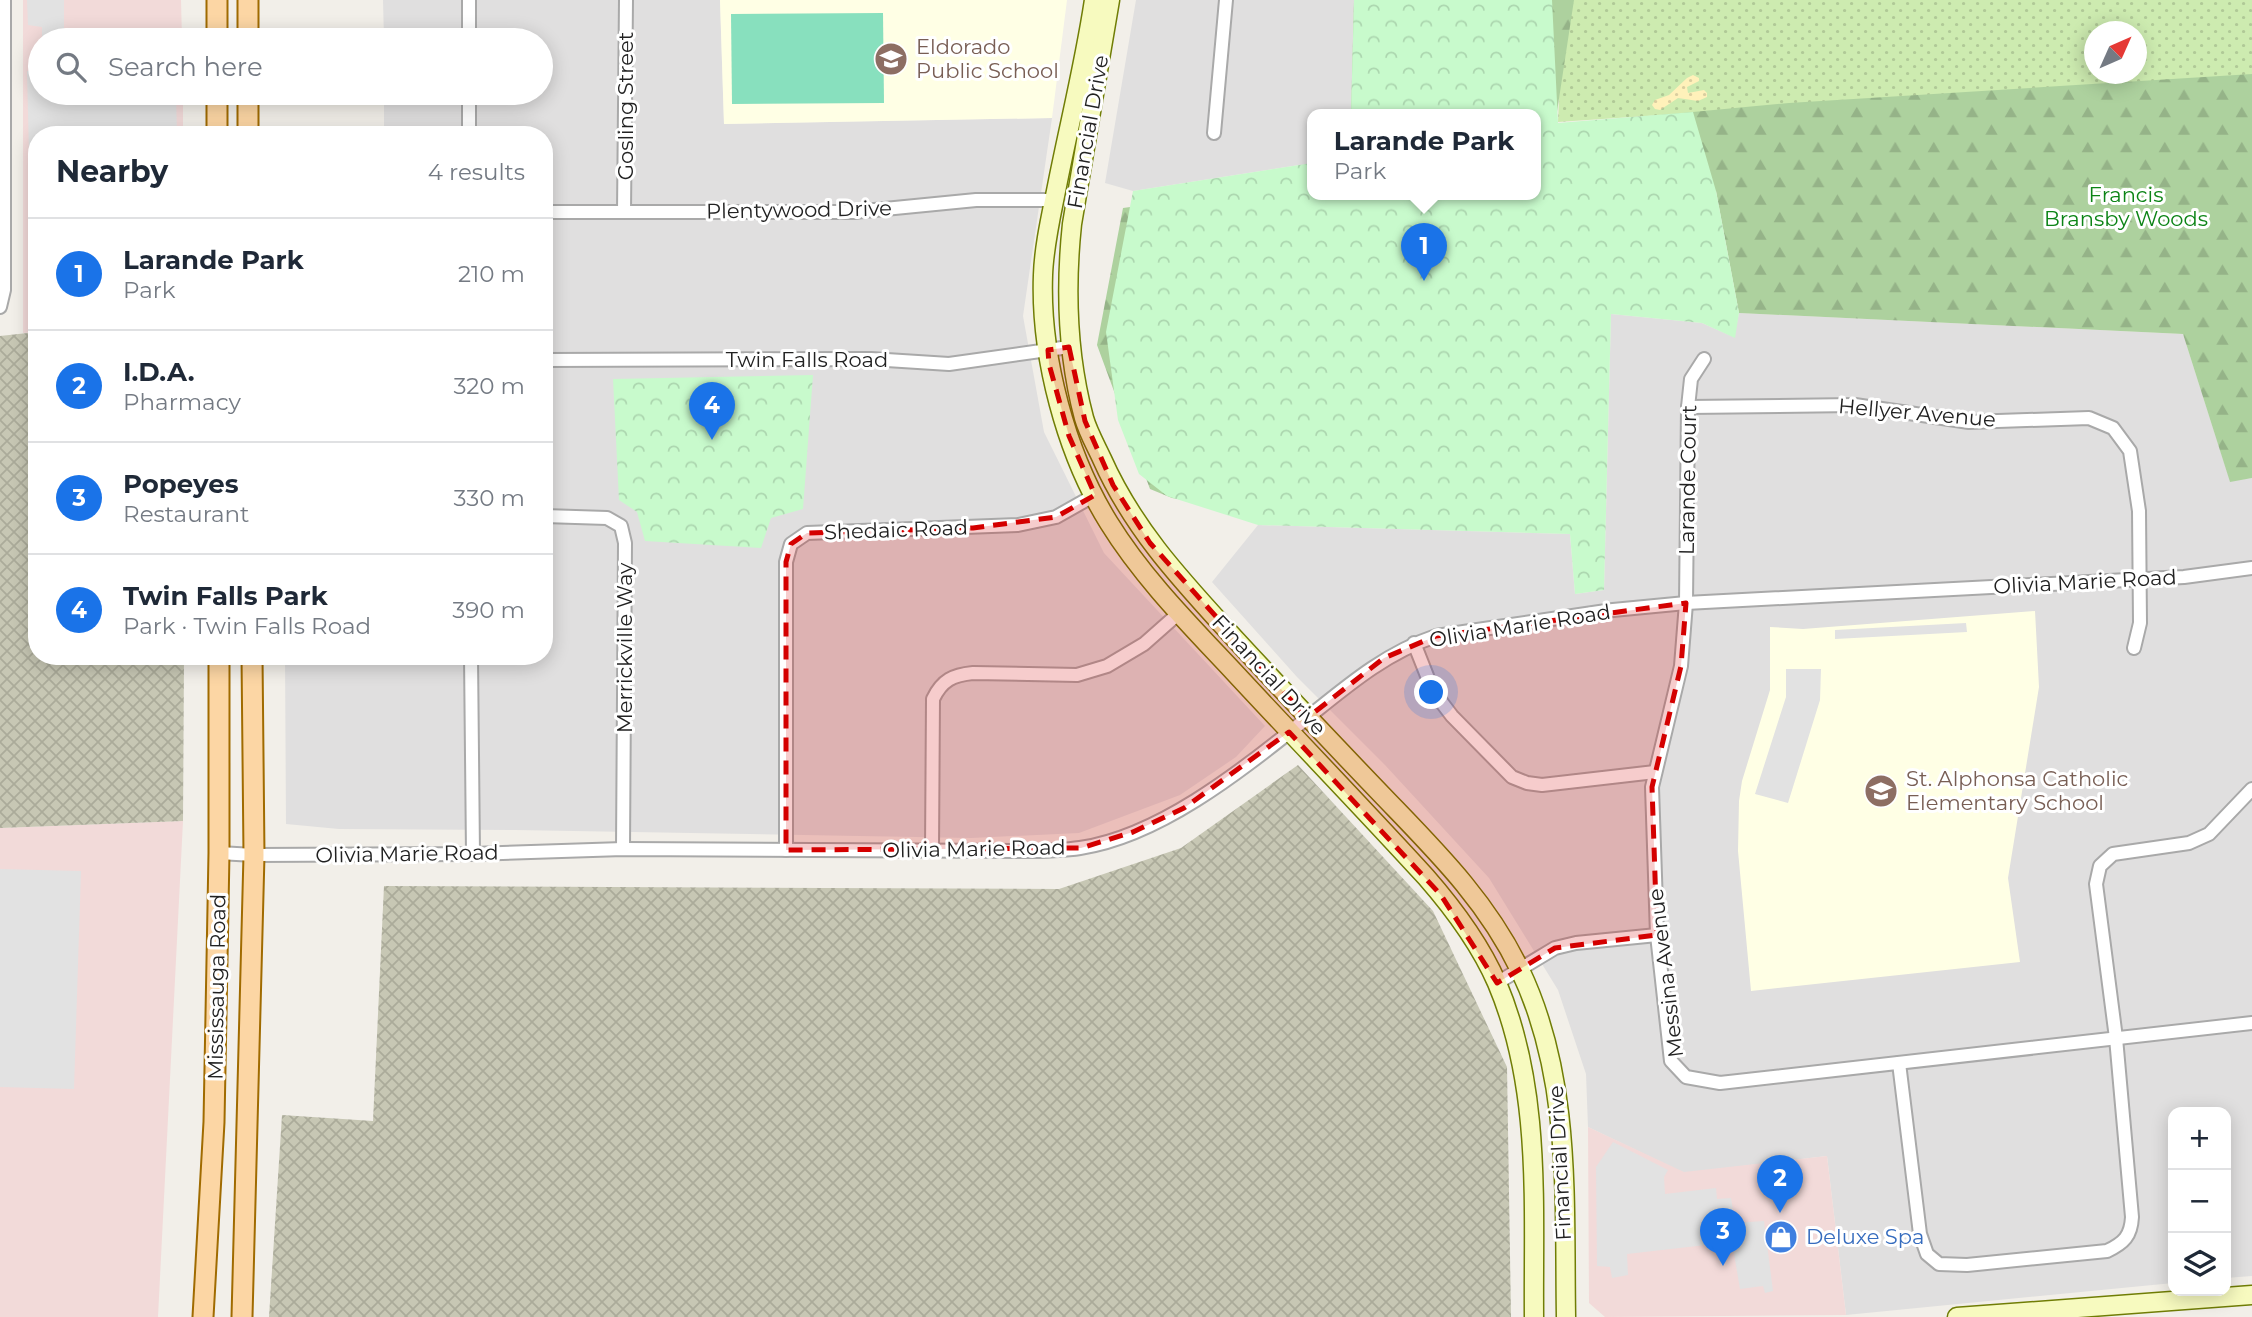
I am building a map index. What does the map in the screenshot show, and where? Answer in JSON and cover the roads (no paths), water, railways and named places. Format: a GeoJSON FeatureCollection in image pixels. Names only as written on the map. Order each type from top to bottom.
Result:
{"type":"FeatureCollection","features":[{"type":"Feature","properties":{"kind":"main road"},"geometry":{"type":"LineString","coordinates":[[217,0],[217,28]]}},
{"type":"Feature","properties":{"kind":"main road"},"geometry":{"type":"LineString","coordinates":[[248,0],[248,28]]}},
{"type":"Feature","properties":{"kind":"main road"},"geometry":{"type":"LineString","coordinates":[[217,105],[217,126]]}},
{"type":"Feature","properties":{"kind":"main road"},"geometry":{"type":"LineString","coordinates":[[248,105],[248,126]]}},
{"type":"Feature","properties":{"kind":"main road","name":"Mississauga Road"},"geometry":{"type":"LineString","coordinates":[[203,1317],[214,1122],[219,665]]}},
{"type":"Feature","properties":{"kind":"main road","name":"Mississauga Road"},"geometry":{"type":"LineString","coordinates":[[242,1317],[254,855],[252,665]]}},
{"type":"Feature","properties":{"kind":"street"},"geometry":{"type":"LineString","coordinates":[[0,307],[4,290],[4,0]]}},
{"type":"Feature","properties":{"kind":"street"},"geometry":{"type":"LineString","coordinates":[[469,0],[469,28]]}},
{"type":"Feature","properties":{"kind":"street","name":"Gosling Street"},"geometry":{"type":"LineString","coordinates":[[624,212],[626,0]]}},
{"type":"Feature","properties":{"kind":"street","name":"Financial Drive"},"geometry":{"type":"LineString","coordinates":[[1094,0],[1085,62],[1046,240],[1043,275],[1048,350],[1069,436],[1108,522],[1136,560],[1179,612],[1448,903],[1465,925],[1497,984],[1519,1052],[1532,1132],[1534,1317]]}},
{"type":"Feature","properties":{"kind":"street","name":"Financial Drive"},"geometry":{"type":"LineString","coordinates":[[1110,0],[1072,224],[1068,283],[1069,347],[1085,421],[1113,485],[1150,543],[1196,598],[1307,718],[1452,868],[1496,925],[1520,970],[1541,1022],[1557,1088],[1563,1151],[1566,1317]]}},
{"type":"Feature","properties":{"kind":"street"},"geometry":{"type":"LineString","coordinates":[[1214,133],[1226,0]]}},
{"type":"Feature","properties":{"kind":"street"},"geometry":{"type":"LineString","coordinates":[[469,105],[469,126]]}},
{"type":"Feature","properties":{"kind":"street","name":"Plentywood Drive"},"geometry":{"type":"LineString","coordinates":[[553,212],[853,212],[976,200],[1054,200]]}},
{"type":"Feature","properties":{"kind":"street","name":"Twin Falls Road"},"geometry":{"type":"LineString","coordinates":[[553,360],[871,359],[949,364],[1069,347]]}},
{"type":"Feature","properties":{"kind":"street","name":"Larande Court"},"geometry":{"type":"LineString","coordinates":[[1686,603],[1688,407],[1691,379],[1704,359]]}},
{"type":"Feature","properties":{"kind":"street","name":"Hellyer Avenue"},"geometry":{"type":"LineString","coordinates":[[1688,407],[1855,405],[1969,422],[2089,418],[2113,428],[2130,451],[2138,511],[2140,623],[2134,648]]}},
{"type":"Feature","properties":{"kind":"street","name":"Shedaic Road"},"geometry":{"type":"LineString","coordinates":[[786,850],[786,562],[791,544],[807,533],[1018,525],[1056,517],[1095,495]]}},
{"type":"Feature","properties":{"kind":"street","name":"Merrickville Way"},"geometry":{"type":"LineString","coordinates":[[553,516],[607,518],[621,526],[625,543],[623,849]]}},
{"type":"Feature","properties":{"kind":"street","name":"Olivia Marie Road"},"geometry":{"type":"LineString","coordinates":[[219,853],[473,854],[623,849],[1081,848],[1133,832],[1184,808],[1256,758],[1384,658],[1414,643],[1436,636],[1613,610],[1686,603],[2138,580],[2252,568]]}},
{"type":"Feature","properties":{"kind":"street","name":"Messina Avenue"},"geometry":{"type":"LineString","coordinates":[[1686,603],[1681,666],[1652,787],[1657,935],[1671,1061],[1686,1077],[1720,1083],[2252,1023]]}},
{"type":"Feature","properties":{"kind":"street"},"geometry":{"type":"LineString","coordinates":[[932,850],[933,699],[939,687],[957,675],[1077,675],[1107,666],[1144,644],[1179,612]]}},
{"type":"Feature","properties":{"kind":"street"},"geometry":{"type":"LineString","coordinates":[[1414,643],[1433,691],[1452,716],[1512,777],[1542,785],[1655,772]]}},
{"type":"Feature","properties":{"kind":"street"},"geometry":{"type":"LineString","coordinates":[[471,665],[473,854]]}},
{"type":"Feature","properties":{"kind":"street"},"geometry":{"type":"LineString","coordinates":[[1899,1063],[1920,1234],[1927,1254],[1939,1264],[1967,1265],[2107,1251],[2128,1238],[2133,1217],[2116,1038],[2095,884],[2100,866],[2113,854],[2189,843],[2209,834],[2252,789]]}},
{"type":"Feature","properties":{"kind":"street"},"geometry":{"type":"LineString","coordinates":[[1497,984],[1555,947],[1657,935]]}},
{"type":"Feature","properties":{"kind":"street"},"geometry":{"type":"LineString","coordinates":[[1957,1317],[2252,1295]]}},
{"type":"Feature","properties":{"kind":"street"},"geometry":{"type":"LineString","coordinates":[[2165,1317],[2185,1300]]}},
{"type":"Feature","properties":{"kind":"place","name":"Eldorado Public School"},"geometry":{"type":"Point","coordinates":[891,59]}},
{"type":"Feature","properties":{"kind":"place","name":"Larande Park"},"geometry":{"type":"Point","coordinates":[1424,281]}},
{"type":"Feature","properties":{"kind":"place","name":"Twin Falls Park"},"geometry":{"type":"Point","coordinates":[712,440]}},
{"type":"Feature","properties":{"kind":"place","name":"St. Alphonsa Catholic Elementary School"},"geometry":{"type":"Point","coordinates":[1881,791]}},
{"type":"Feature","properties":{"kind":"place","name":"I.D.A."},"geometry":{"type":"Point","coordinates":[1780,1213]}},
{"type":"Feature","properties":{"kind":"place","name":"Deluxe Spa"},"geometry":{"type":"Point","coordinates":[1781,1237]}},
{"type":"Feature","properties":{"kind":"place","name":"Popeyes"},"geometry":{"type":"Point","coordinates":[1723,1266]}},
{"type":"Feature","properties":{"kind":"park label","name":"Francis Bransby Woods"},"geometry":{"type":"Point","coordinates":[2126,207]}}]}
